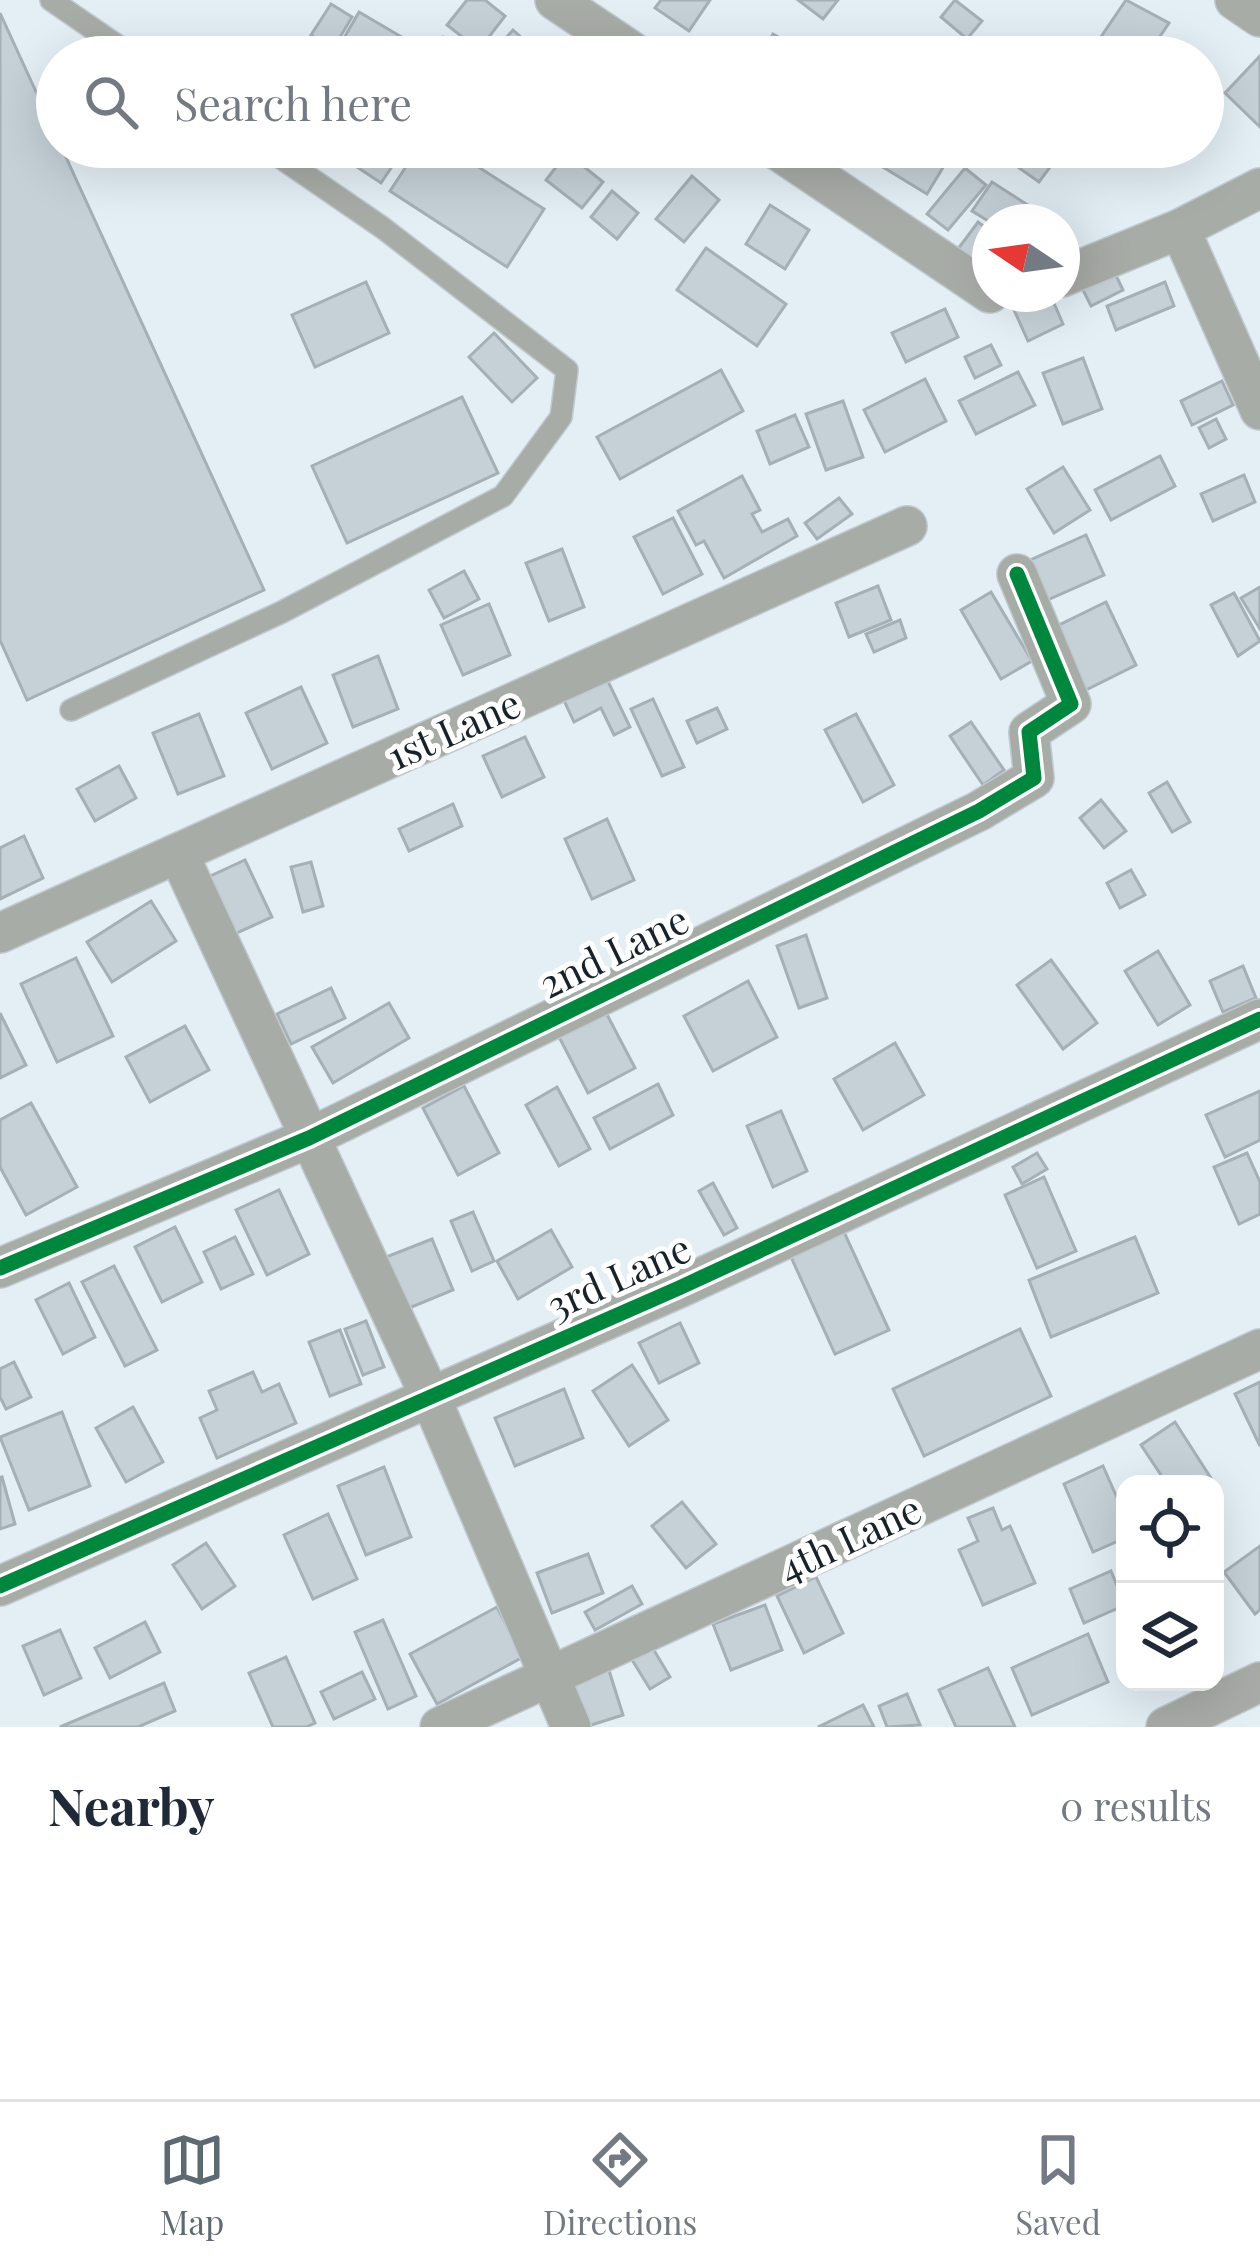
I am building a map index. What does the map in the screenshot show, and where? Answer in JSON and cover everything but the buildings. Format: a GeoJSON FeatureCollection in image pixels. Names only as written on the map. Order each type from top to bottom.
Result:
{"type":"FeatureCollection","features":[{"type":"Feature","properties":{"kind":"street"},"geometry":{"type":"LineString","coordinates":[[555,0],[609,36]]}},
{"type":"Feature","properties":{"kind":"street"},"geometry":{"type":"LineString","coordinates":[[1235,0],[1260,17]]}},
{"type":"Feature","properties":{"kind":"street"},"geometry":{"type":"LineString","coordinates":[[804,168],[972,280]]}},
{"type":"Feature","properties":{"kind":"street"},"geometry":{"type":"LineString","coordinates":[[1080,270],[1180,230],[1260,188]]}},
{"type":"Feature","properties":{"kind":"street"},"geometry":{"type":"LineString","coordinates":[[1180,230],[1260,410]]}},
{"type":"Feature","properties":{"kind":"street","name":"1st Lane"},"geometry":{"type":"LineString","coordinates":[[0,933],[907,526]]}},
{"type":"Feature","properties":{"kind":"street","name":"2nd Lane"},"geometry":{"type":"LineString","coordinates":[[0,1268],[309,1138],[979,811],[1034,778],[1029,732],[1071,704],[1017,574]]}},
{"type":"Feature","properties":{"kind":"street"},"geometry":{"type":"LineString","coordinates":[[179,855],[428,1394],[571,1727]]}},
{"type":"Feature","properties":{"kind":"street","name":"3rd Lane"},"geometry":{"type":"LineString","coordinates":[[0,1586],[428,1394],[679,1288],[1260,1018]]}},
{"type":"Feature","properties":{"kind":"street","name":"4th Lane"},"geometry":{"type":"LineString","coordinates":[[440,1727],[1260,1349]]}},
{"type":"Feature","properties":{"kind":"street"},"geometry":{"type":"LineString","coordinates":[[1166,1727],[1260,1682]]}},
{"type":"Feature","properties":{"kind":"lane"},"geometry":{"type":"LineString","coordinates":[[51,0],[103,36]]}},
{"type":"Feature","properties":{"kind":"lane"},"geometry":{"type":"LineString","coordinates":[[71,710],[282,613],[502,496],[561,417],[567,370],[383,228],[296,168]]}},
{"type":"Feature","properties":{"kind":"cycle path"},"geometry":{"type":"LineString","coordinates":[[0,1268],[309,1138],[979,811],[1034,778],[1029,732],[1071,704],[1017,574]]}},
{"type":"Feature","properties":{"kind":"cycle path"},"geometry":{"type":"LineString","coordinates":[[0,1586],[679,1288],[1260,1019]]}}]}
